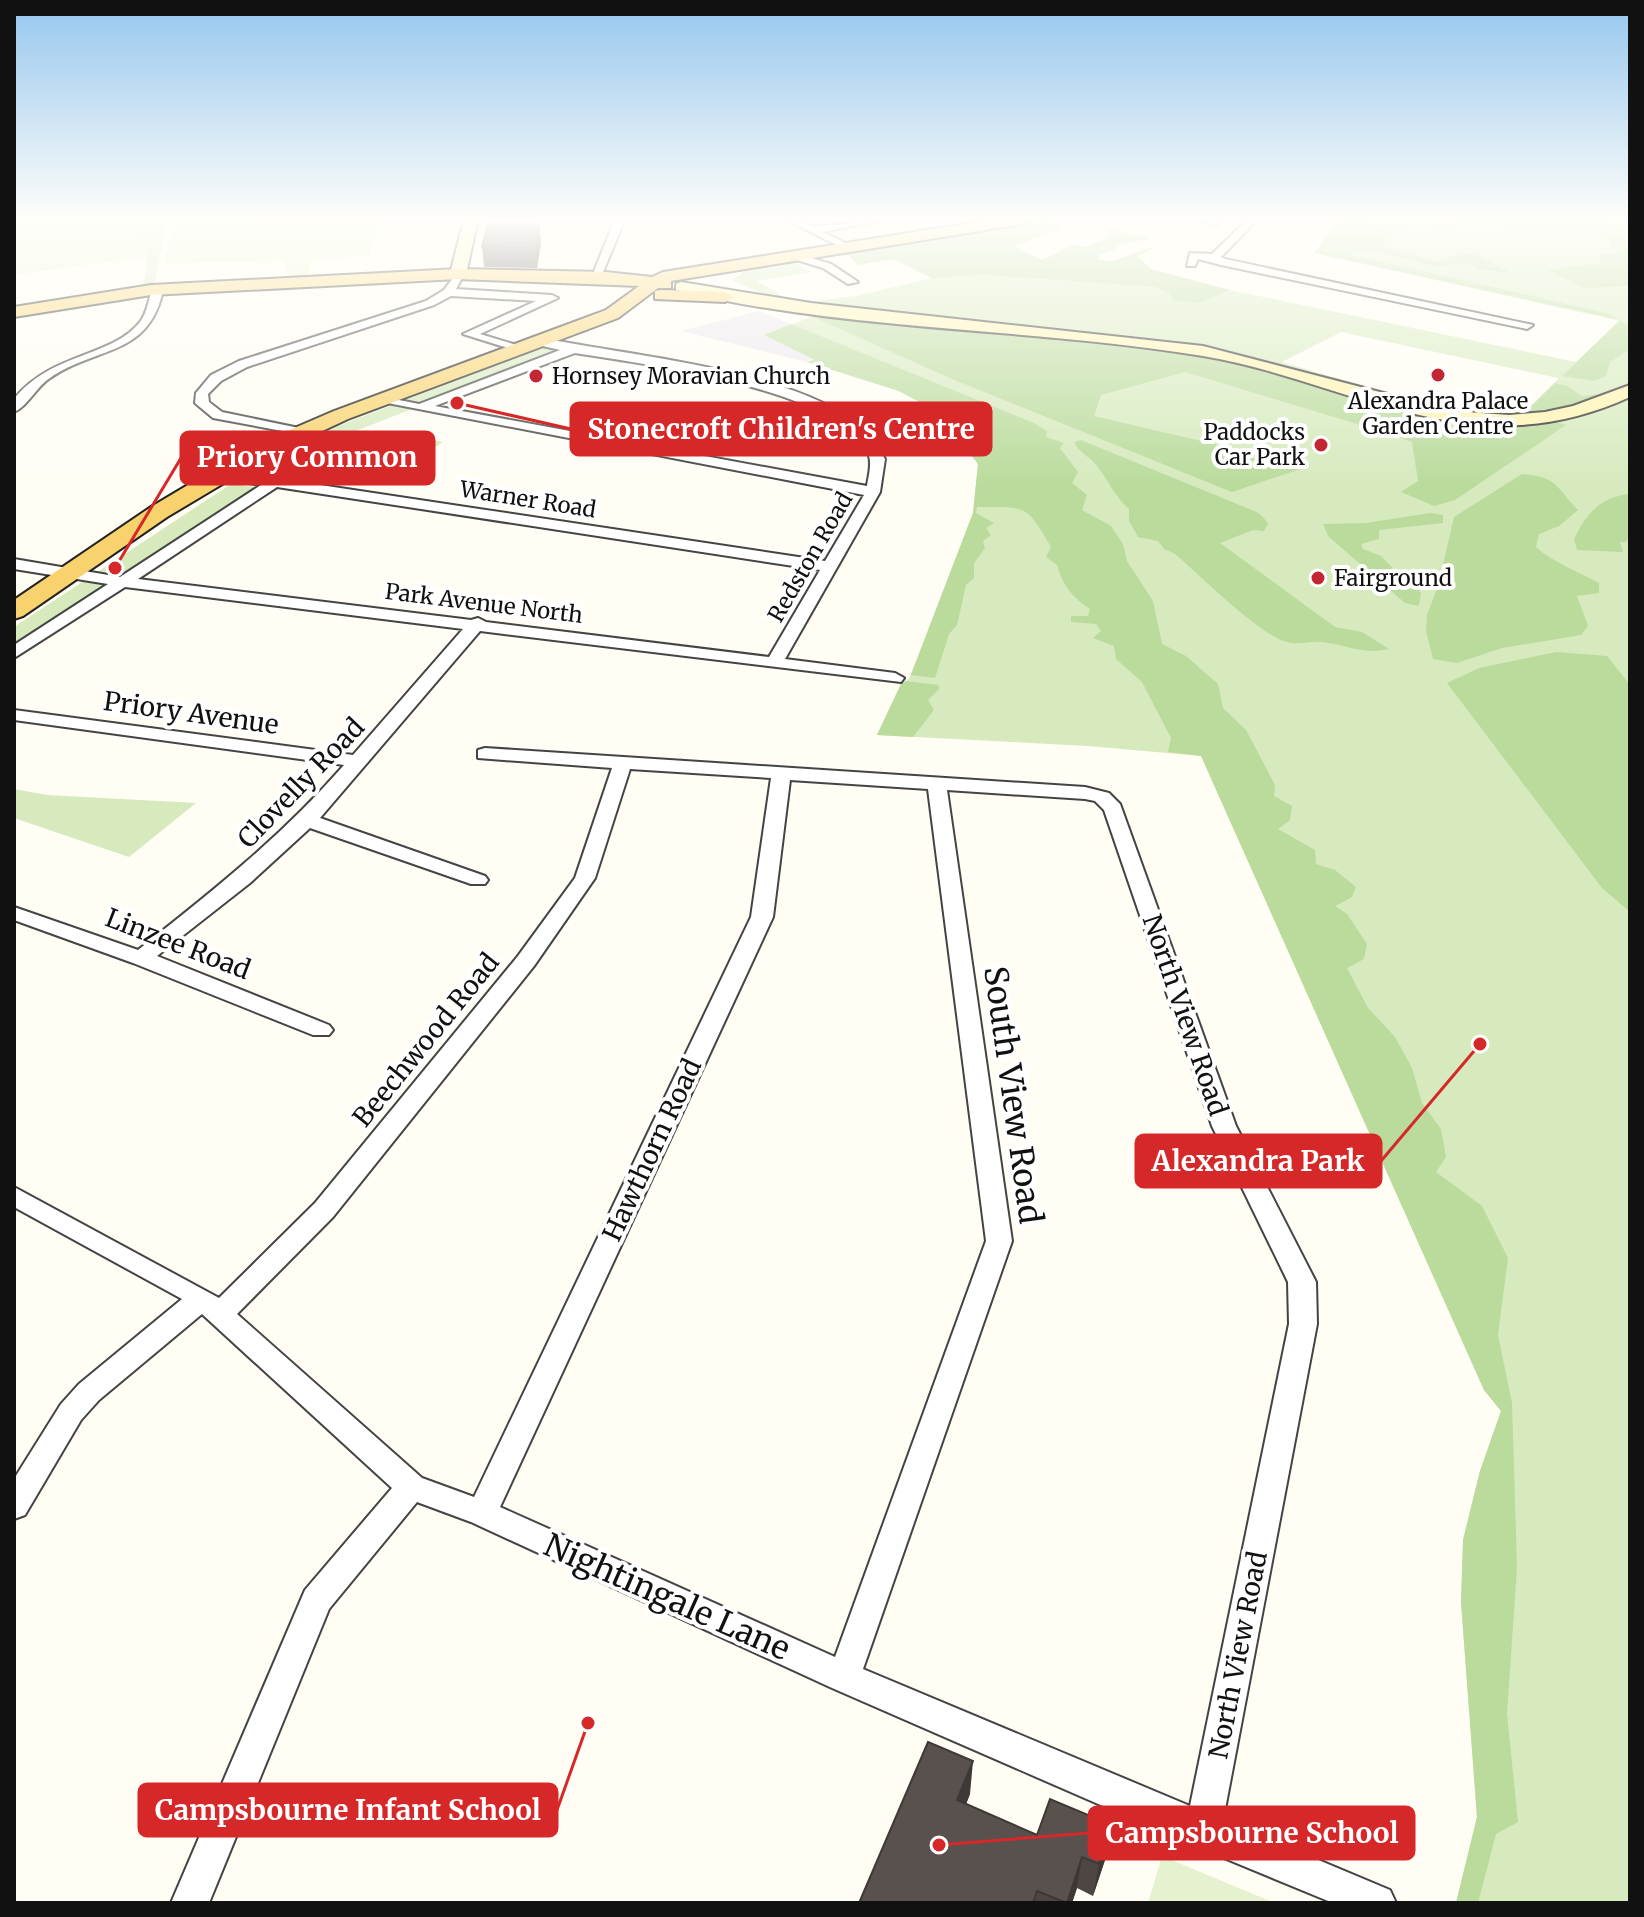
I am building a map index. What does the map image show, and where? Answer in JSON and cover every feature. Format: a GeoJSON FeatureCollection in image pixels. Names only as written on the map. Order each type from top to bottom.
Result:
{"type":"FeatureCollection","features":[{"type":"Feature","properties":{"kind":"main road"},"geometry":{"type":"LineString","coordinates":[[14,312],[44,308]]}},
{"type":"Feature","properties":{"kind":"main road"},"geometry":{"type":"LineString","coordinates":[[612,314],[621,308]]}},
{"type":"Feature","properties":{"kind":"main road"},"geometry":{"type":"LineString","coordinates":[[14,611],[220,474],[299,432],[623,308]]}},
{"type":"Feature","properties":{"kind":"street"},"geometry":{"type":"LineString","coordinates":[[14,408],[37,381],[51,371],[140,331],[149,321],[152,308]]}},
{"type":"Feature","properties":{"kind":"street"},"geometry":{"type":"LineString","coordinates":[[299,432],[218,415],[202,403],[202,393],[228,370],[416,308]]}},
{"type":"Feature","properties":{"kind":"street"},"geometry":{"type":"LineString","coordinates":[[516,349],[469,334],[528,308]]}},
{"type":"Feature","properties":{"kind":"street"},"geometry":{"type":"LineString","coordinates":[[827,308],[1203,350],[1402,408],[1469,419],[1522,420],[1569,415],[1630,390]]}},
{"type":"Feature","properties":{"kind":"street"},"geometry":{"type":"LineString","coordinates":[[1447,308],[1527,325]]}},
{"type":"Feature","properties":{"kind":"street","name":"Redston Road"},"geometry":{"type":"LineString","coordinates":[[538,341],[721,377],[825,409],[861,433],[878,459],[873,492],[775,661]]}},
{"type":"Feature","properties":{"kind":"street"},"geometry":{"type":"LineString","coordinates":[[420,408],[574,348]]}},
{"type":"Feature","properties":{"kind":"street"},"geometry":{"type":"LineString","coordinates":[[379,400],[873,492]]}},
{"type":"Feature","properties":{"kind":"street","name":"Warner Road"},"geometry":{"type":"LineString","coordinates":[[220,474],[830,567]]}},
{"type":"Feature","properties":{"kind":"street"},"geometry":{"type":"LineString","coordinates":[[14,653],[275,482]]}},
{"type":"Feature","properties":{"kind":"street","name":"Park Avenue North"},"geometry":{"type":"LineString","coordinates":[[14,564],[122,582],[478,623],[895,678]]}},
{"type":"Feature","properties":{"kind":"street","name":"Clovelly Road"},"geometry":{"type":"LineString","coordinates":[[141,958],[243,879],[307,820],[478,623]]}},
{"type":"Feature","properties":{"kind":"street","name":"Priory Avenue"},"geometry":{"type":"LineString","coordinates":[[14,715],[360,762]]}},
{"type":"Feature","properties":{"kind":"street","name":"North View Road"},"geometry":{"type":"LineString","coordinates":[[485,754],[1085,793],[1102,797],[1113,808],[1224,1126],[1302,1282],[1303,1324],[1203,1832]]}},
{"type":"Feature","properties":{"kind":"street","name":"Beechwood Road"},"geometry":{"type":"LineString","coordinates":[[14,1506],[71,1412],[89,1392],[210,1306],[324,1210],[526,961],[585,878],[622,765]]}},
{"type":"Feature","properties":{"kind":"street","name":"Hawthorn Road"},"geometry":{"type":"LineString","coordinates":[[482,1513],[762,917],[781,775]]}},
{"type":"Feature","properties":{"kind":"street","name":"South View Road"},"geometry":{"type":"LineString","coordinates":[[844,1677],[999,1241],[937,785]]}},
{"type":"Feature","properties":{"kind":"street"},"geometry":{"type":"LineString","coordinates":[[307,820],[478,880]]}},
{"type":"Feature","properties":{"kind":"street","name":"Linzee Road"},"geometry":{"type":"LineString","coordinates":[[14,913],[141,958],[321,1030]]}},
{"type":"Feature","properties":{"kind":"street","name":"Nightingale Lane"},"geometry":{"type":"LineString","coordinates":[[14,1196],[210,1306],[411,1487],[482,1513],[844,1677],[1203,1832],[1377,1903]]}},
{"type":"Feature","properties":{"kind":"street"},"geometry":{"type":"LineString","coordinates":[[190,1903],[316,1600],[411,1487]]}},
{"type":"Feature","properties":{"kind":"shaded area"},"geometry":{"type":"Polygon","coordinates":[[[759,311],[791,324],[765,335],[816,360],[807,362],[681,331],[759,311]]]}},
{"type":"Feature","properties":{"kind":"green space"},"geometry":{"type":"Polygon","coordinates":[[[812,308],[1319,308],[1576,362],[1620,321],[1564,308],[1630,308],[1630,1903],[1456,1903],[1477,1817],[1461,1602],[1463,1540],[1480,1471],[1501,1411],[1484,1390],[1201,756],[1088,746],[877,735],[901,684],[909,679],[973,513],[978,464],[938,412],[899,391],[807,362],[815,360],[764,335],[816,315],[812,308]],[[1341,332],[1282,362],[1430,406],[1479,415],[1525,412],[1558,379],[1341,332]]]}},
{"type":"Feature","properties":{"kind":"green space"},"geometry":{"type":"Polygon","coordinates":[[[1566,308],[1586,308],[1610,314],[1619,320],[1566,308]]]}},
{"type":"Feature","properties":{"kind":"green space"},"geometry":{"type":"Polygon","coordinates":[[[823,313],[1220,358],[1425,419],[1495,424],[1552,421],[1566,425],[1455,500],[1434,506],[1401,492],[1418,481],[1412,442],[1387,433],[1185,372],[1101,395],[1094,416],[1309,466],[1232,492],[952,379],[818,319],[823,313]]]}},
{"type":"Feature","properties":{"kind":"green space"},"geometry":{"type":"Polygon","coordinates":[[[1620,320],[1630,327],[1627,334],[1630,349],[1610,362],[1606,376],[1594,381],[1562,376],[1620,320]]]}},
{"type":"Feature","properties":{"kind":"green space"},"geometry":{"type":"Polygon","coordinates":[[[791,324],[1034,423],[1047,431],[1046,437],[1064,443],[1060,448],[1078,472],[1072,483],[1087,495],[1082,510],[1111,526],[1123,544],[1127,561],[1153,601],[1162,644],[1186,656],[1218,684],[1223,708],[1246,730],[1275,785],[1274,796],[1292,806],[1290,820],[1278,829],[1315,850],[1316,864],[1335,870],[1356,887],[1352,897],[1335,906],[1347,914],[1367,944],[1364,959],[1347,968],[1368,1008],[1395,1037],[1412,1068],[1422,1103],[1441,1129],[1446,1157],[1436,1172],[1482,1206],[1508,1258],[1498,1335],[1512,1403],[1517,1567],[1507,1714],[1518,1822],[1496,1834],[1478,1903],[1456,1903],[1477,1817],[1461,1602],[1463,1540],[1480,1471],[1501,1411],[1484,1390],[1201,756],[1168,752],[1171,738],[1142,682],[1116,659],[1114,646],[1093,638],[1101,631],[1096,624],[1071,622],[1071,616],[1088,616],[1090,609],[1073,596],[1057,565],[1046,557],[1051,547],[1036,523],[1030,515],[1016,508],[977,507],[976,513],[994,523],[986,528],[991,535],[983,541],[985,548],[974,563],[974,578],[966,585],[957,625],[949,634],[935,678],[911,675],[973,513],[978,464],[938,412],[899,391],[807,362],[815,360],[764,335],[791,324]]]}},
{"type":"Feature","properties":{"kind":"green space"},"geometry":{"type":"Polygon","coordinates":[[[544,347],[559,352],[358,430],[276,474],[253,470],[338,426],[544,347]]]}},
{"type":"Feature","properties":{"kind":"green space"},"geometry":{"type":"Polygon","coordinates":[[[1333,377],[1430,406],[1479,415],[1525,412],[1555,383],[1568,386],[1581,396],[1601,394],[1569,408],[1536,416],[1502,418],[1467,415],[1398,401],[1331,383],[1333,377]]]}},
{"type":"Feature","properties":{"kind":"green space"},"geometry":{"type":"Polygon","coordinates":[[[414,437],[443,442],[418,459],[368,463],[414,437]]]}},
{"type":"Feature","properties":{"kind":"green space"},"geometry":{"type":"Polygon","coordinates":[[[1081,440],[1259,513],[1268,523],[1264,531],[1253,530],[1220,543],[1335,627],[1362,632],[1389,649],[1371,651],[1322,642],[1291,643],[1265,631],[1158,541],[1138,537],[1129,521],[1129,509],[1097,466],[1074,442],[1081,440]]]}},
{"type":"Feature","properties":{"kind":"green space"},"geometry":{"type":"Polygon","coordinates":[[[1522,474],[1549,480],[1578,510],[1559,526],[1539,534],[1536,547],[1599,583],[1599,593],[1577,596],[1588,626],[1581,635],[1502,648],[1457,663],[1433,659],[1426,631],[1427,615],[1438,586],[1454,517],[1522,474]]]}},
{"type":"Feature","properties":{"kind":"green space"},"geometry":{"type":"Polygon","coordinates":[[[231,484],[255,487],[14,646],[14,627],[231,484]]]}},
{"type":"Feature","properties":{"kind":"green space"},"geometry":{"type":"Polygon","coordinates":[[[1630,494],[1630,534],[1626,542],[1620,542],[1623,552],[1577,550],[1574,539],[1590,514],[1610,499],[1630,494]]]}},
{"type":"Feature","properties":{"kind":"green space"},"geometry":{"type":"Polygon","coordinates":[[[1430,513],[1443,515],[1443,523],[1379,530],[1379,539],[1361,544],[1363,549],[1381,556],[1392,567],[1391,577],[1416,587],[1421,593],[1419,606],[1405,603],[1328,536],[1323,524],[1366,523],[1430,513]]]}},
{"type":"Feature","properties":{"kind":"green space"},"geometry":{"type":"Polygon","coordinates":[[[1556,652],[1607,656],[1630,685],[1630,912],[1602,888],[1447,683],[1479,668],[1556,652]]]}},
{"type":"Feature","properties":{"kind":"green space"},"geometry":{"type":"Polygon","coordinates":[[[906,681],[938,685],[940,688],[928,700],[934,710],[913,737],[877,735],[901,684],[906,681]]]}},
{"type":"Feature","properties":{"kind":"green space"},"geometry":{"type":"Polygon","coordinates":[[[14,789],[47,795],[196,803],[129,857],[14,818],[14,789]]]}},
{"type":"Feature","properties":{"kind":"green space"},"geometry":{"type":"Polygon","coordinates":[[[1162,1856],[1275,1903],[1148,1903],[1162,1856]]]}},
{"type":"Feature","properties":{"kind":"building"},"geometry":{"type":"Polygon","coordinates":[[[928,1742],[973,1761],[957,1800],[1037,1835],[1050,1799],[1112,1825],[1099,1864],[1082,1857],[1067,1903],[1037,1891],[1033,1903],[859,1903],[928,1742]]]}},
{"type":"Feature","properties":{"kind":"place","name":"Alexandra Palace Garden Centre"},"geometry":{"type":"Point","coordinates":[1438,375]}},
{"type":"Feature","properties":{"kind":"place","name":"Hornsey Moravian Church"},"geometry":{"type":"Point","coordinates":[536,376]}},
{"type":"Feature","properties":{"kind":"place","name":"Stonecroft Children's Centre"},"geometry":{"type":"Point","coordinates":[457,403]}},
{"type":"Feature","properties":{"kind":"place","name":"Paddocks Car Park"},"geometry":{"type":"Point","coordinates":[1321,445]}},
{"type":"Feature","properties":{"kind":"place","name":"Priory Common"},"geometry":{"type":"Point","coordinates":[115,568]}},
{"type":"Feature","properties":{"kind":"place","name":"Fairground"},"geometry":{"type":"Point","coordinates":[1318,578]}},
{"type":"Feature","properties":{"kind":"place","name":"Alexandra Park"},"geometry":{"type":"Point","coordinates":[1480,1044]}},
{"type":"Feature","properties":{"kind":"place","name":"Campsbourne Infant School"},"geometry":{"type":"Point","coordinates":[588,1723]}},
{"type":"Feature","properties":{"kind":"place","name":"Campsbourne School"},"geometry":{"type":"Point","coordinates":[939,1845]}}]}
